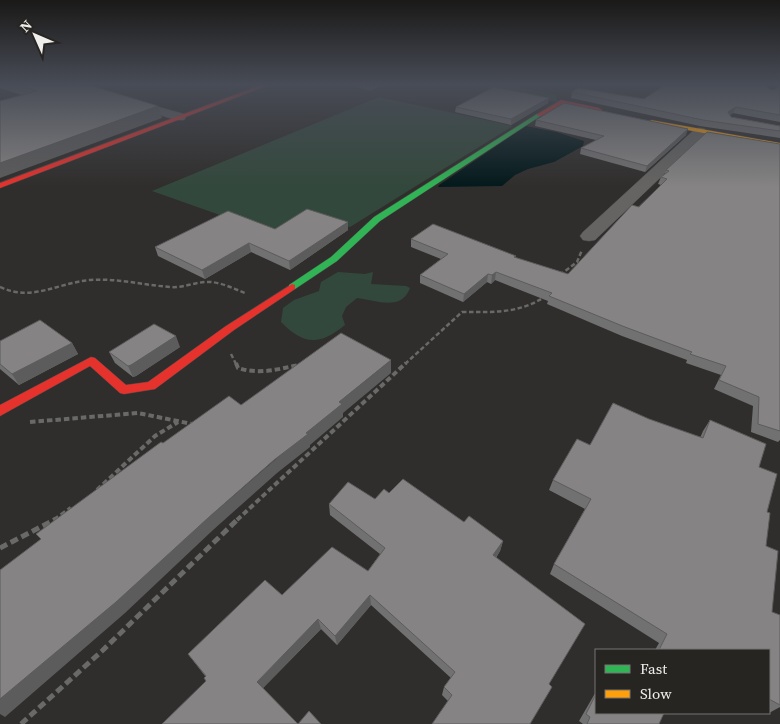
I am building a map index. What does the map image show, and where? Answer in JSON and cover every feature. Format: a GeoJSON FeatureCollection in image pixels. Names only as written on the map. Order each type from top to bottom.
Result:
{"type":"FeatureCollection","features":[{"type":"Feature","properties":{"kind":"street"},"geometry":{"type":"LineString","coordinates":[[0,186],[175,119]]}},
{"type":"Feature","properties":{"kind":"street"},"geometry":{"type":"LineString","coordinates":[[0,411],[91,361],[124,390],[151,386],[190,356],[334,259],[377,219],[533,119]]}},
{"type":"Feature","properties":{"kind":"street"},"geometry":{"type":"LineString","coordinates":[[643,120],[780,146]]}},
{"type":"Feature","properties":{"kind":"street"},"geometry":{"type":"LineString","coordinates":[[589,236],[700,132]]}},
{"type":"Feature","properties":{"kind":"path"},"geometry":{"type":"LineString","coordinates":[[557,278],[577,262],[589,236]]}},
{"type":"Feature","properties":{"kind":"path"},"geometry":{"type":"LineString","coordinates":[[0,287],[18,294],[32,294],[93,279],[119,280],[170,288],[206,282],[270,302]]}},
{"type":"Feature","properties":{"kind":"path"},"geometry":{"type":"LineString","coordinates":[[21,724],[102,651],[268,490],[462,312],[516,312],[535,304],[547,295],[550,288]]}},
{"type":"Feature","properties":{"kind":"path"},"geometry":{"type":"LineString","coordinates":[[239,324],[229,344],[231,358],[238,368],[264,374],[304,364]]}},
{"type":"Feature","properties":{"kind":"path"},"geometry":{"type":"LineString","coordinates":[[25,423],[138,413],[196,425]]}},
{"type":"Feature","properties":{"kind":"path"},"geometry":{"type":"LineString","coordinates":[[89,496],[155,436],[178,422]]}},
{"type":"Feature","properties":{"kind":"path"},"geometry":{"type":"LineString","coordinates":[[0,548],[56,519],[76,505]]}},
{"type":"Feature","properties":{"kind":"green space"},"geometry":{"type":"Polygon","coordinates":[[[326,119],[480,119],[513,126],[350,227],[305,215],[274,234],[152,191],[326,119]]]}},
{"type":"Feature","properties":{"kind":"green space"},"geometry":{"type":"Polygon","coordinates":[[[338,272],[365,274],[373,272],[371,284],[406,286],[410,288],[401,300],[394,302],[387,303],[357,298],[346,307],[342,316],[345,325],[327,337],[312,340],[305,339],[289,330],[281,322],[283,308],[294,300],[319,291],[321,282],[338,272]]]}},
{"type":"Feature","properties":{"kind":"shaded area"},"geometry":{"type":"Polygon","coordinates":[[[526,126],[556,132],[584,141],[583,146],[554,162],[528,169],[515,175],[502,186],[438,187],[439,185],[526,126]]]}},
{"type":"Feature","properties":{"kind":"building"},"geometry":{"type":"Polygon","coordinates":[[[0,119],[123,119],[0,163],[0,119]]]}},
{"type":"Feature","properties":{"kind":"building"},"geometry":{"type":"Polygon","coordinates":[[[639,119],[688,129],[647,166],[581,148],[604,136],[536,120],[639,119]]]}},
{"type":"Feature","properties":{"kind":"building"},"geometry":{"type":"Polygon","coordinates":[[[697,119],[741,119],[780,126],[780,131],[697,119]]]}},
{"type":"Feature","properties":{"kind":"building"},"geometry":{"type":"Polygon","coordinates":[[[707,132],[780,144],[780,431],[758,424],[759,397],[719,380],[726,366],[690,354],[692,352],[549,296],[552,293],[496,272],[492,275],[488,274],[464,294],[420,275],[448,254],[411,239],[433,224],[516,256],[514,257],[568,274],[632,205],[639,207],[667,179],[661,177],[669,171],[666,170],[707,132]]]}},
{"type":"Feature","properties":{"kind":"building"},"geometry":{"type":"Polygon","coordinates":[[[307,209],[348,222],[289,261],[249,243],[202,270],[155,247],[228,211],[275,229],[307,209]]]}},
{"type":"Feature","properties":{"kind":"building"},"geometry":{"type":"Polygon","coordinates":[[[40,320],[72,343],[12,374],[0,364],[0,341],[40,320]]]}},
{"type":"Feature","properties":{"kind":"building"},"geometry":{"type":"Polygon","coordinates":[[[154,324],[176,336],[128,366],[109,352],[154,324]]]}},
{"type":"Feature","properties":{"kind":"building"},"geometry":{"type":"Polygon","coordinates":[[[341,333],[391,360],[339,402],[342,404],[306,433],[308,434],[274,460],[116,602],[0,699],[0,570],[41,539],[36,534],[161,442],[163,443],[229,396],[241,405],[341,333]]]}},
{"type":"Feature","properties":{"kind":"building"},"geometry":{"type":"Polygon","coordinates":[[[613,403],[649,419],[703,438],[710,420],[766,444],[759,467],[777,474],[767,512],[770,513],[766,546],[778,551],[772,612],[780,615],[780,705],[770,700],[770,649],[660,649],[667,634],[554,564],[591,499],[553,480],[577,439],[590,445],[613,403]]]}},
{"type":"Feature","properties":{"kind":"building"},"geometry":{"type":"Polygon","coordinates":[[[403,479],[464,522],[469,516],[503,541],[493,555],[585,624],[549,684],[552,687],[530,724],[432,724],[452,695],[444,687],[455,672],[370,595],[335,636],[318,619],[257,682],[298,724],[162,724],[206,681],[204,678],[206,676],[188,654],[265,580],[282,595],[332,547],[368,571],[385,548],[329,504],[348,482],[375,499],[384,489],[389,493],[403,479]]]}},
{"type":"Feature","properties":{"kind":"building"},"geometry":{"type":"Polygon","coordinates":[[[595,696],[595,714],[664,714],[659,724],[587,724],[590,717],[586,714],[595,696]]]}},
{"type":"Feature","properties":{"kind":"building"},"geometry":{"type":"Polygon","coordinates":[[[309,711],[321,724],[298,724],[309,711]]]}},
{"type":"Feature","properties":{"kind":"traffic: fast"},"geometry":{"type":"LineString","coordinates":[[292,287],[334,259],[377,219],[533,119]]}},
{"type":"Feature","properties":{"kind":"traffic: slow"},"geometry":{"type":"LineString","coordinates":[[651,122],[780,145]]}},
{"type":"Feature","properties":{"kind":"traffic: jam"},"geometry":{"type":"LineString","coordinates":[[0,186],[178,119]]}},
{"type":"Feature","properties":{"kind":"traffic: jam"},"geometry":{"type":"LineString","coordinates":[[0,411],[91,361],[124,390],[151,386],[230,328],[292,287]]}}]}
